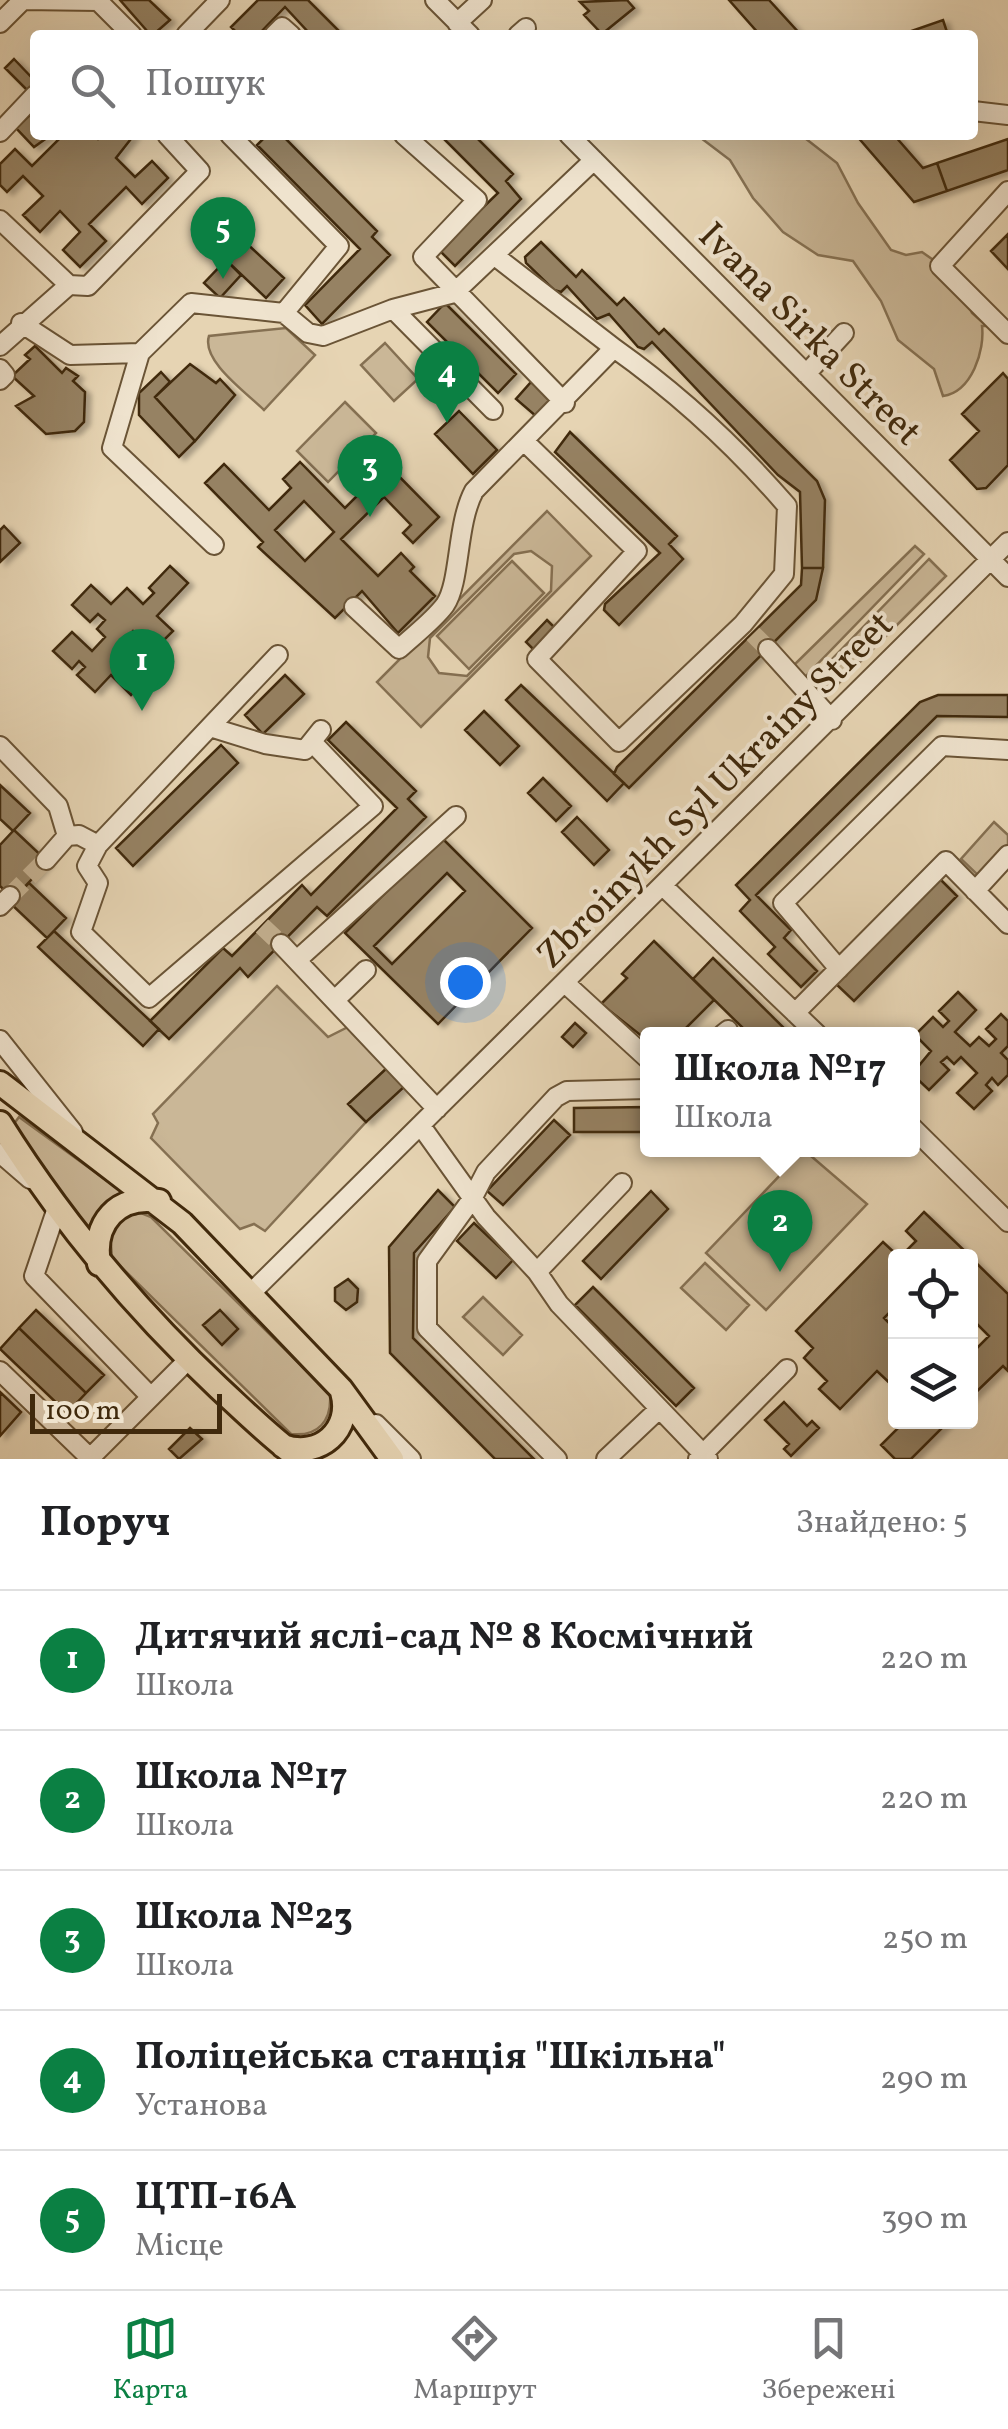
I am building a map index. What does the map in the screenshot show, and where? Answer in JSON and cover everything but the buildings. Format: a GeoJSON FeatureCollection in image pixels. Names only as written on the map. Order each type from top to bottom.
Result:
{"type":"FeatureCollection","features":[{"type":"Feature","properties":{"kind":"main road"},"geometry":{"type":"LineString","coordinates":[[0,1083],[160,1201],[341,1389],[392,1459]]}},
{"type":"Feature","properties":{"kind":"main road"},"geometry":{"type":"LineString","coordinates":[[0,1123],[56,1211],[99,1264],[188,1359],[291,1454],[331,1440],[344,1416],[341,1389]]}},
{"type":"Feature","properties":{"kind":"main road"},"geometry":{"type":"LineString","coordinates":[[99,1264],[97,1242],[108,1216],[131,1200],[160,1201]]}},
{"type":"Feature","properties":{"kind":"street"},"geometry":{"type":"LineString","coordinates":[[0,23],[22,0],[98,1],[127,30]]}},
{"type":"Feature","properties":{"kind":"street"},"geometry":{"type":"LineString","coordinates":[[198,30],[220,0]]}},
{"type":"Feature","properties":{"kind":"street"},"geometry":{"type":"LineString","coordinates":[[435,0],[463,29],[482,0]]}},
{"type":"Feature","properties":{"kind":"street"},"geometry":{"type":"LineString","coordinates":[[0,132],[30,100]]}},
{"type":"Feature","properties":{"kind":"street"},"geometry":{"type":"LineString","coordinates":[[978,112],[1008,115]]}},
{"type":"Feature","properties":{"kind":"street"},"geometry":{"type":"LineString","coordinates":[[0,220],[69,285],[88,286],[200,171],[172,140]]}},
{"type":"Feature","properties":{"kind":"street"},"geometry":{"type":"LineString","coordinates":[[235,140],[340,246],[284,313]]}},
{"type":"Feature","properties":{"kind":"street"},"geometry":{"type":"LineString","coordinates":[[410,140],[478,200],[423,257],[454,293],[565,402]]}},
{"type":"Feature","properties":{"kind":"street","name":"Ivana Sirka Street"},"geometry":{"type":"LineString","coordinates":[[574,140],[1008,577]]}},
{"type":"Feature","properties":{"kind":"street"},"geometry":{"type":"LineString","coordinates":[[214,545],[112,448],[140,354],[191,303],[284,313],[308,333],[323,336],[392,309],[454,293],[594,160]]}},
{"type":"Feature","properties":{"kind":"street"},"geometry":{"type":"LineString","coordinates":[[1007,193],[940,266],[1008,334]]}},
{"type":"Feature","properties":{"kind":"street"},"geometry":{"type":"LineString","coordinates":[[495,256],[648,372],[759,474],[787,506],[784,574],[748,629],[619,742],[537,659],[637,551],[526,443]]}},
{"type":"Feature","properties":{"kind":"street"},"geometry":{"type":"LineString","coordinates":[[0,346],[21,322],[69,285]]}},
{"type":"Feature","properties":{"kind":"street"},"geometry":{"type":"LineString","coordinates":[[392,309],[493,410]]}},
{"type":"Feature","properties":{"kind":"street"},"geometry":{"type":"LineString","coordinates":[[21,322],[70,356],[140,354]]}},
{"type":"Feature","properties":{"kind":"street"},"geometry":{"type":"LineString","coordinates":[[806,374],[844,333]]}},
{"type":"Feature","properties":{"kind":"street"},"geometry":{"type":"LineString","coordinates":[[354,608],[400,649],[446,603],[463,513],[474,491],[526,443],[614,348]]}},
{"type":"Feature","properties":{"kind":"street"},"geometry":{"type":"LineString","coordinates":[[0,369],[5,375],[0,380]]}},
{"type":"Feature","properties":{"kind":"street","name":"Zbroinykh Syl Ukrainy Street"},"geometry":{"type":"LineString","coordinates":[[251,1293],[1008,542]]}},
{"type":"Feature","properties":{"kind":"street"},"geometry":{"type":"LineString","coordinates":[[768,648],[832,720]]}},
{"type":"Feature","properties":{"kind":"street"},"geometry":{"type":"LineString","coordinates":[[213,728],[305,750],[316,736],[373,806],[149,998],[81,932],[98,883],[87,866],[98,845],[213,728],[278,655]]}},
{"type":"Feature","properties":{"kind":"street"},"geometry":{"type":"LineString","coordinates":[[0,746],[58,806],[67,836]]}},
{"type":"Feature","properties":{"kind":"street"},"geometry":{"type":"LineString","coordinates":[[839,968],[783,903],[942,746],[1008,750]]}},
{"type":"Feature","properties":{"kind":"street"},"geometry":{"type":"LineString","coordinates":[[296,960],[456,816]]}},
{"type":"Feature","properties":{"kind":"street"},"geometry":{"type":"LineString","coordinates":[[46,860],[67,836],[79,835],[98,845]]}},
{"type":"Feature","properties":{"kind":"street"},"geometry":{"type":"LineString","coordinates":[[975,891],[1008,856]]}},
{"type":"Feature","properties":{"kind":"street"},"geometry":{"type":"LineString","coordinates":[[795,1013],[946,861],[1008,924]]}},
{"type":"Feature","properties":{"kind":"street"},"geometry":{"type":"LineString","coordinates":[[663,886],[810,1027]]}},
{"type":"Feature","properties":{"kind":"street"},"geometry":{"type":"LineString","coordinates":[[248,911],[262,926]]}},
{"type":"Feature","properties":{"kind":"street"},"geometry":{"type":"LineString","coordinates":[[280,944],[437,1109]]}},
{"type":"Feature","properties":{"kind":"street"},"geometry":{"type":"LineString","coordinates":[[336,1000],[366,970]]}},
{"type":"Feature","properties":{"kind":"street"},"geometry":{"type":"LineString","coordinates":[[565,983],[640,1052]]}},
{"type":"Feature","properties":{"kind":"street"},"geometry":{"type":"LineString","coordinates":[[0,1040],[79,1140]]}},
{"type":"Feature","properties":{"kind":"street"},"geometry":{"type":"LineString","coordinates":[[557,1459],[427,1328],[427,1261],[472,1199],[486,1172],[556,1097],[567,1091],[640,1090]]}},
{"type":"Feature","properties":{"kind":"street"},"geometry":{"type":"LineString","coordinates":[[420,1126],[472,1199],[537,1272],[559,1304],[703,1457],[787,1369]]}},
{"type":"Feature","properties":{"kind":"street"},"geometry":{"type":"LineString","coordinates":[[920,1135],[1004,1210]]}},
{"type":"Feature","properties":{"kind":"street"},"geometry":{"type":"LineString","coordinates":[[0,1153],[41,1189]]}},
{"type":"Feature","properties":{"kind":"street"},"geometry":{"type":"LineString","coordinates":[[537,1272],[622,1183]]}},
{"type":"Feature","properties":{"kind":"street"},"geometry":{"type":"LineString","coordinates":[[56,1211],[34,1276],[152,1397]]}},
{"type":"Feature","properties":{"kind":"street"},"geometry":{"type":"LineString","coordinates":[[0,1371],[90,1459],[188,1359]]}},
{"type":"Feature","properties":{"kind":"street"},"geometry":{"type":"LineString","coordinates":[[341,1389],[411,1459]]}},
{"type":"Feature","properties":{"kind":"street"},"geometry":{"type":"LineString","coordinates":[[606,1459],[658,1410]]}},
{"type":"Feature","properties":{"kind":"shaded area"},"geometry":{"type":"Polygon","coordinates":[[[704,140],[807,140],[837,163],[858,203],[891,250],[906,255],[922,252],[956,276],[972,313],[987,326],[982,326],[979,358],[962,387],[943,396],[934,369],[898,340],[881,301],[853,261],[818,255],[783,232],[753,198],[730,160],[704,140]]]}},
{"type":"Feature","properties":{"kind":"shaded area"},"geometry":{"type":"Polygon","coordinates":[[[286,328],[315,355],[264,410],[218,366],[208,346],[209,336],[286,328]]]}},
{"type":"Feature","properties":{"kind":"shaded area"},"geometry":{"type":"Polygon","coordinates":[[[385,343],[418,379],[394,401],[361,365],[385,343]]]}},
{"type":"Feature","properties":{"kind":"shaded area"},"geometry":{"type":"Polygon","coordinates":[[[345,402],[376,433],[328,482],[297,451],[345,402]]]}},
{"type":"Feature","properties":{"kind":"shaded area"},"geometry":{"type":"Polygon","coordinates":[[[547,511],[591,556],[421,727],[377,682],[547,511]],[[531,551],[514,554],[430,638],[428,657],[439,673],[467,676],[551,591],[552,566],[531,551]]]}},
{"type":"Feature","properties":{"kind":"shaded area"},"geometry":{"type":"Polygon","coordinates":[[[915,546],[924,554],[802,680],[790,669],[915,546]]]}},
{"type":"Feature","properties":{"kind":"shaded area"},"geometry":{"type":"Polygon","coordinates":[[[929,559],[946,576],[821,701],[806,686],[929,559]]]}},
{"type":"Feature","properties":{"kind":"shaded area"},"geometry":{"type":"Polygon","coordinates":[[[512,561],[544,593],[469,669],[437,636],[512,561]]]}},
{"type":"Feature","properties":{"kind":"shaded area"},"geometry":{"type":"Polygon","coordinates":[[[994,822],[1008,835],[1008,853],[983,880],[961,859],[994,822]]]}},
{"type":"Feature","properties":{"kind":"shaded area"},"geometry":{"type":"Polygon","coordinates":[[[277,986],[328,1037],[348,1027],[388,1067],[349,1104],[366,1122],[265,1231],[254,1224],[240,1229],[151,1138],[158,1123],[153,1114],[277,986]]]}},
{"type":"Feature","properties":{"kind":"shaded area"},"geometry":{"type":"Polygon","coordinates":[[[19,1117],[128,1196],[91,1238],[13,1125],[19,1117]]]}},
{"type":"Feature","properties":{"kind":"shaded area"},"geometry":{"type":"Polygon","coordinates":[[[797,1157],[812,1157],[867,1204],[766,1310],[706,1253],[797,1157]]]}},
{"type":"Feature","properties":{"kind":"shaded area"},"geometry":{"type":"Polygon","coordinates":[[[141,1213],[151,1217],[330,1394],[329,1412],[316,1430],[291,1434],[112,1258],[110,1232],[122,1217],[141,1213]]]}},
{"type":"Feature","properties":{"kind":"shaded area"},"geometry":{"type":"Polygon","coordinates":[[[705,1263],[749,1305],[726,1330],[681,1288],[705,1263]]]}},
{"type":"Feature","properties":{"kind":"shaded area"},"geometry":{"type":"Polygon","coordinates":[[[483,1297],[522,1335],[503,1355],[463,1317],[483,1297]]]}},
{"type":"Feature","properties":{"kind":"tunnel"},"geometry":{"type":"LineString","coordinates":[[753,634],[768,649]]}},
{"type":"Feature","properties":{"kind":"tunnel"},"geometry":{"type":"LineString","coordinates":[[10,896],[46,860]]}},
{"type":"Feature","properties":{"kind":"tunnel"},"geometry":{"type":"LineString","coordinates":[[262,926],[281,944]]}},
{"type":"Feature","properties":{"kind":"place","name":"ЦТП-16А"},"geometry":{"type":"Point","coordinates":[223,279]}},
{"type":"Feature","properties":{"kind":"place","name":"Поліцейська станція \"Шкільна\""},"geometry":{"type":"Point","coordinates":[447,423]}},
{"type":"Feature","properties":{"kind":"place","name":"Школа №23"},"geometry":{"type":"Point","coordinates":[370,517]}},
{"type":"Feature","properties":{"kind":"place","name":"Дитячий яслі-сад № 8 Космічний"},"geometry":{"type":"Point","coordinates":[142,711]}},
{"type":"Feature","properties":{"kind":"place","name":"Школа №17"},"geometry":{"type":"Point","coordinates":[780,1272]}}]}
